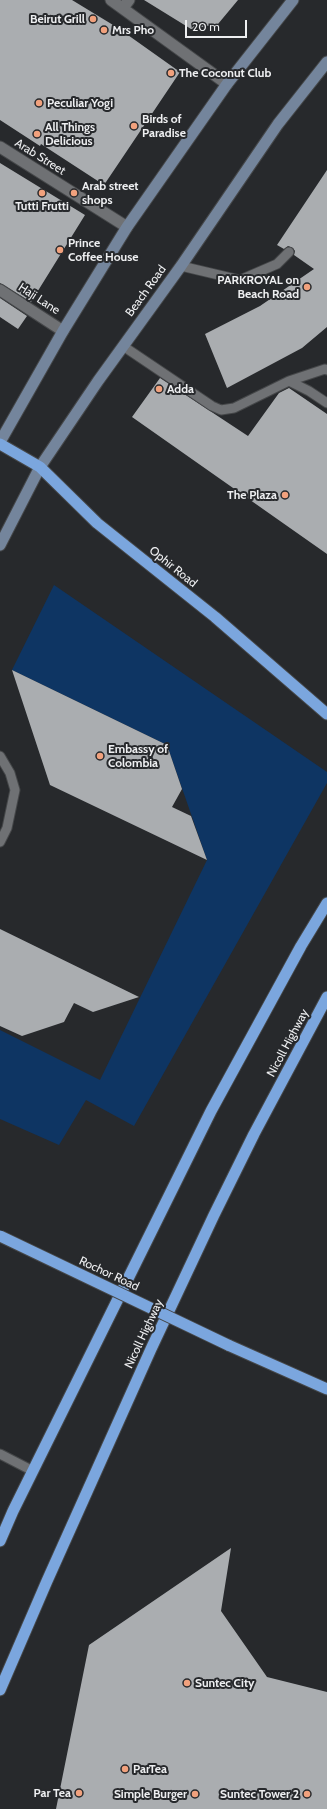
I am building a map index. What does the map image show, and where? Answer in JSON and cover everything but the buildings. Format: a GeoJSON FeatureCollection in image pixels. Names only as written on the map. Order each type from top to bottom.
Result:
{"type":"FeatureCollection","features":[{"type":"Feature","properties":{"kind":"highway","name":"Ophir Road"},"geometry":{"type":"LineString","coordinates":[[0,443],[40,467],[97,523],[215,617],[327,714]]}},
{"type":"Feature","properties":{"kind":"highway"},"geometry":{"type":"LineString","coordinates":[[0,1541],[33,1471],[211,1111],[282,980],[327,903]]}},
{"type":"Feature","properties":{"kind":"highway","name":"Nicoll Highway"},"geometry":{"type":"LineString","coordinates":[[0,1690],[151,1349],[254,1134],[327,997]]}},
{"type":"Feature","properties":{"kind":"highway","name":"Rochor Road"},"geometry":{"type":"LineString","coordinates":[[0,1236],[228,1345],[327,1389]]}},
{"type":"Feature","properties":{"kind":"main road"},"geometry":{"type":"LineString","coordinates":[[0,443],[63,331],[127,227],[227,84],[293,0]]}},
{"type":"Feature","properties":{"kind":"main road","name":"Beach Road"},"geometry":{"type":"LineString","coordinates":[[0,545],[40,467],[123,346],[181,266],[278,124],[327,62]]}},
{"type":"Feature","properties":{"kind":"street"},"geometry":{"type":"LineString","coordinates":[[111,0],[126,4],[227,84]]}},
{"type":"Feature","properties":{"kind":"street","name":"Arab Street"},"geometry":{"type":"LineString","coordinates":[[0,147],[127,227]]}},
{"type":"Feature","properties":{"kind":"street","name":"Haji Lane"},"geometry":{"type":"LineString","coordinates":[[0,290],[63,331]]}},
{"type":"Feature","properties":{"kind":"lane"},"geometry":{"type":"LineString","coordinates":[[181,266],[240,280],[277,264],[289,252]]}},
{"type":"Feature","properties":{"kind":"lane"},"geometry":{"type":"LineString","coordinates":[[123,346],[212,406],[221,410],[234,408],[289,381],[325,369],[327,370]]}},
{"type":"Feature","properties":{"kind":"lane"},"geometry":{"type":"LineString","coordinates":[[289,381],[309,390],[327,403]]}},
{"type":"Feature","properties":{"kind":"lane"},"geometry":{"type":"LineString","coordinates":[[0,756],[10,773],[14,790],[7,828],[0,842]]}},
{"type":"Feature","properties":{"kind":"lane"},"geometry":{"type":"LineString","coordinates":[[0,1454],[33,1471]]}},
{"type":"Feature","properties":{"kind":"shaded area"},"geometry":{"type":"Polygon","coordinates":[[[54,585],[327,772],[327,783],[134,1126],[86,1100],[59,1145],[0,1119],[0,1030],[100,1080],[207,860],[167,745],[12,670],[54,585]]]}},
{"type":"Feature","properties":{"kind":"place","name":"Beirut Grill"},"geometry":{"type":"Point","coordinates":[93,19]}},
{"type":"Feature","properties":{"kind":"place","name":"Mrs Pho"},"geometry":{"type":"Point","coordinates":[104,30]}},
{"type":"Feature","properties":{"kind":"place","name":"The Coconut Club"},"geometry":{"type":"Point","coordinates":[171,73]}},
{"type":"Feature","properties":{"kind":"place","name":"Peculiar Yogi"},"geometry":{"type":"Point","coordinates":[39,103]}},
{"type":"Feature","properties":{"kind":"place","name":"Birds of Paradise"},"geometry":{"type":"Point","coordinates":[134,126]}},
{"type":"Feature","properties":{"kind":"place","name":"All Things Delicious"},"geometry":{"type":"Point","coordinates":[37,134]}},
{"type":"Feature","properties":{"kind":"place","name":"Tutti Frutti"},"geometry":{"type":"Point","coordinates":[42,193]}},
{"type":"Feature","properties":{"kind":"place","name":"Arab street shops"},"geometry":{"type":"Point","coordinates":[74,193]}},
{"type":"Feature","properties":{"kind":"place","name":"Prince Coffee House"},"geometry":{"type":"Point","coordinates":[60,250]}},
{"type":"Feature","properties":{"kind":"place","name":"PARKROYAL on Beach Road"},"geometry":{"type":"Point","coordinates":[307,287]}},
{"type":"Feature","properties":{"kind":"place","name":"Adda"},"geometry":{"type":"Point","coordinates":[159,389]}},
{"type":"Feature","properties":{"kind":"place","name":"The Plaza"},"geometry":{"type":"Point","coordinates":[285,495]}},
{"type":"Feature","properties":{"kind":"place","name":"Embassy of Colombia"},"geometry":{"type":"Point","coordinates":[100,756]}},
{"type":"Feature","properties":{"kind":"place","name":"Suntec City"},"geometry":{"type":"Point","coordinates":[187,1683]}},
{"type":"Feature","properties":{"kind":"place","name":"ParTea"},"geometry":{"type":"Point","coordinates":[125,1769]}},
{"type":"Feature","properties":{"kind":"place","name":"Par Tea"},"geometry":{"type":"Point","coordinates":[79,1793]}},
{"type":"Feature","properties":{"kind":"place","name":"Simple Burger"},"geometry":{"type":"Point","coordinates":[195,1794]}},
{"type":"Feature","properties":{"kind":"place","name":"Suntec Tower 2"},"geometry":{"type":"Point","coordinates":[307,1794]}}]}
